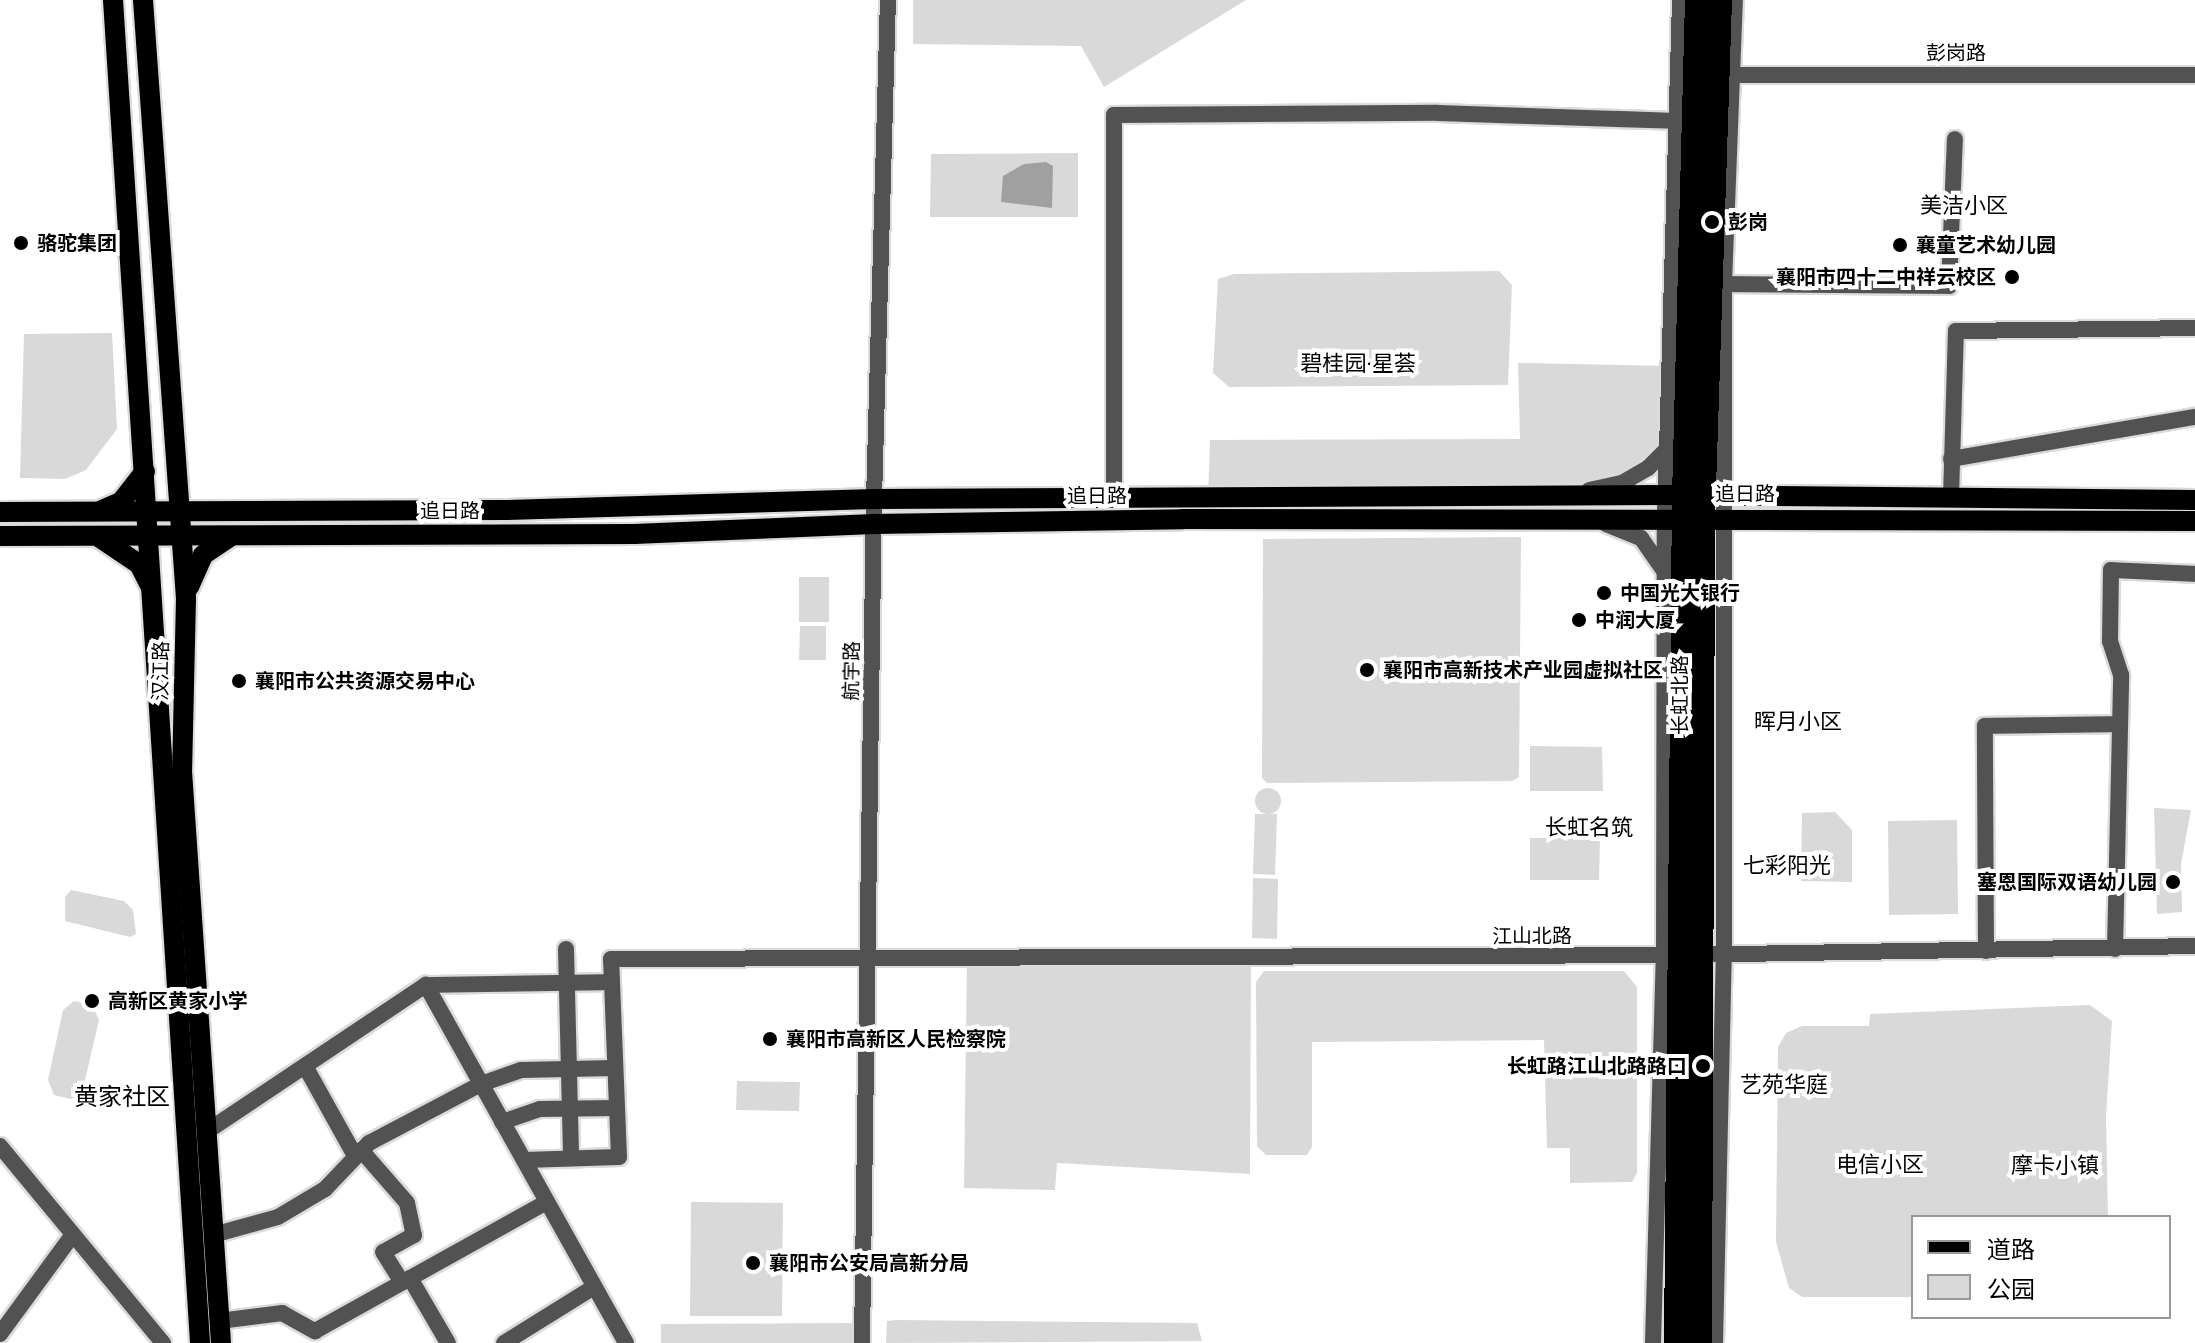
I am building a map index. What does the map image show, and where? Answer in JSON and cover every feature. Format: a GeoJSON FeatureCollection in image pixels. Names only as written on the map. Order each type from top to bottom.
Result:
{"type":"FeatureCollection","features":[{"type":"Feature","properties":{"kind":"highway","name":"长虹北路"},"geometry":{"type":"LineString","coordinates":[[1676,1343],[1693,955],[1694,507],[1687,389],[1684,121],[1697,0]]}},
{"type":"Feature","properties":{"kind":"highway","name":"长虹北路"},"geometry":{"type":"LineString","coordinates":[[1700,1343],[1683,608],[1694,507],[1725,75],[1720,0]]}},
{"type":"Feature","properties":{"kind":"main road","name":"汉江路"},"geometry":{"type":"LineString","coordinates":[[113,0],[154,594],[200,1343]]}},
{"type":"Feature","properties":{"kind":"main road","name":"汉江路"},"geometry":{"type":"LineString","coordinates":[[143,0],[186,598],[182,771],[221,1343]]}},
{"type":"Feature","properties":{"kind":"main road"},"geometry":{"type":"LineString","coordinates":[[177,470],[202,503],[227,512]]}},
{"type":"Feature","properties":{"kind":"main road"},"geometry":{"type":"LineString","coordinates":[[96,512],[121,502],[145,471]]}},
{"type":"Feature","properties":{"kind":"main road","name":"追日路"},"geometry":{"type":"LineString","coordinates":[[0,512],[227,512],[874,499],[1563,496],[1694,507],[2195,521]]}},
{"type":"Feature","properties":{"kind":"main road","name":"追日路"},"geometry":{"type":"LineString","coordinates":[[0,536],[634,534],[874,524],[1568,518],[1694,507],[1951,497],[2195,500]]}},
{"type":"Feature","properties":{"kind":"main road"},"geometry":{"type":"LineString","coordinates":[[96,536],[139,564],[154,594]]}},
{"type":"Feature","properties":{"kind":"main road"},"geometry":{"type":"LineString","coordinates":[[186,598],[192,570],[203,555],[231,536]]}},
{"type":"Feature","properties":{"kind":"street","name":"航宇路"},"geometry":{"type":"LineString","coordinates":[[862,1343],[874,499],[888,0]]}},
{"type":"Feature","properties":{"kind":"street"},"geometry":{"type":"LineString","coordinates":[[1680,0],[1684,121],[1666,450],[1694,507]]}},
{"type":"Feature","properties":{"kind":"street"},"geometry":{"type":"LineString","coordinates":[[1715,1343],[1693,955],[1665,572],[1694,507],[1724,284],[1725,75],[1735,0]]}},
{"type":"Feature","properties":{"kind":"street","name":"彭岗路"},"geometry":{"type":"LineString","coordinates":[[1725,75],[2195,75]]}},
{"type":"Feature","properties":{"kind":"street"},"geometry":{"type":"LineString","coordinates":[[1114,498],[1114,115],[1438,113],[1684,121]]}},
{"type":"Feature","properties":{"kind":"street"},"geometry":{"type":"LineString","coordinates":[[1724,284],[1949,286],[1955,139]]}},
{"type":"Feature","properties":{"kind":"street"},"geometry":{"type":"LineString","coordinates":[[1951,497],[1956,331],[2195,328]]}},
{"type":"Feature","properties":{"kind":"street"},"geometry":{"type":"LineString","coordinates":[[1563,496],[1622,483],[1666,450],[1675,436],[1687,389]]}},
{"type":"Feature","properties":{"kind":"street"},"geometry":{"type":"LineString","coordinates":[[1951,459],[2195,417]]}},
{"type":"Feature","properties":{"kind":"street"},"geometry":{"type":"LineString","coordinates":[[1568,518],[1618,526],[1641,538],[1665,572],[1683,608]]}},
{"type":"Feature","properties":{"kind":"street"},"geometry":{"type":"LineString","coordinates":[[2115,949],[2121,675],[2110,641],[2111,570],[2195,574]]}},
{"type":"Feature","properties":{"kind":"street"},"geometry":{"type":"LineString","coordinates":[[1986,951],[1985,726],[2120,724]]}},
{"type":"Feature","properties":{"kind":"street","name":"江山北路"},"geometry":{"type":"LineString","coordinates":[[612,982],[611,959],[1693,955],[2195,946]]}},
{"type":"Feature","properties":{"kind":"street"},"geometry":{"type":"LineString","coordinates":[[566,949],[571,1158]]}},
{"type":"Feature","properties":{"kind":"street"},"geometry":{"type":"LineString","coordinates":[[1653,1343],[1693,955]]}},
{"type":"Feature","properties":{"kind":"street"},"geometry":{"type":"LineString","coordinates":[[206,1132],[426,985],[612,982],[619,1157],[524,1160]]}},
{"type":"Feature","properties":{"kind":"street"},"geometry":{"type":"LineString","coordinates":[[426,985],[623,1338],[605,1343]]}},
{"type":"Feature","properties":{"kind":"street"},"geometry":{"type":"LineString","coordinates":[[305,1066],[358,1153],[407,1203],[414,1235],[383,1252],[406,1280],[448,1343]]}},
{"type":"Feature","properties":{"kind":"street"},"geometry":{"type":"LineString","coordinates":[[213,1235],[278,1217],[325,1189],[358,1153],[481,1084],[521,1070],[615,1068]]}},
{"type":"Feature","properties":{"kind":"street"},"geometry":{"type":"LineString","coordinates":[[502,1122],[540,1109],[617,1108]]}},
{"type":"Feature","properties":{"kind":"street"},"geometry":{"type":"LineString","coordinates":[[0,1146],[71,1237],[163,1343]]}},
{"type":"Feature","properties":{"kind":"street"},"geometry":{"type":"LineString","coordinates":[[219,1321],[282,1313],[315,1331],[547,1202]]}},
{"type":"Feature","properties":{"kind":"street"},"geometry":{"type":"LineString","coordinates":[[0,1334],[71,1237]]}},
{"type":"Feature","properties":{"kind":"street"},"geometry":{"type":"LineString","coordinates":[[504,1343],[594,1287]]}},
{"type":"Feature","properties":{"kind":"green space"},"geometry":{"type":"Polygon","coordinates":[[[913,0],[1246,0],[1104,87],[1081,46],[913,44],[913,0]]]}},
{"type":"Feature","properties":{"kind":"green space"},"geometry":{"type":"Polygon","coordinates":[[[1078,153],[1078,217],[930,217],[931,154],[1078,153]]]}},
{"type":"Feature","properties":{"kind":"green space"},"geometry":{"type":"Polygon","coordinates":[[[1499,271],[1512,285],[1508,385],[1229,387],[1213,373],[1218,279],[1234,274],[1499,271]]]}},
{"type":"Feature","properties":{"kind":"green space"},"geometry":{"type":"Polygon","coordinates":[[[112,333],[117,429],[86,470],[65,479],[20,478],[24,334],[112,333]]]}},
{"type":"Feature","properties":{"kind":"green space"},"geometry":{"type":"Polygon","coordinates":[[[1518,363],[1668,366],[1666,450],[1648,468],[1563,496],[1208,497],[1210,440],[1520,439],[1518,363]]]}},
{"type":"Feature","properties":{"kind":"green space"},"geometry":{"type":"Polygon","coordinates":[[[1521,537],[1519,777],[1512,781],[1267,783],[1262,778],[1263,539],[1521,537]]]}},
{"type":"Feature","properties":{"kind":"green space"},"geometry":{"type":"Polygon","coordinates":[[[799,577],[829,577],[829,622],[799,622],[799,577]]]}},
{"type":"Feature","properties":{"kind":"green space"},"geometry":{"type":"Polygon","coordinates":[[[800,626],[826,626],[826,660],[799,660],[800,626]]]}},
{"type":"Feature","properties":{"kind":"green space"},"geometry":{"type":"Polygon","coordinates":[[[1530,746],[1602,747],[1603,791],[1530,791],[1530,746]]]}},
{"type":"Feature","properties":{"kind":"green space"},"geometry":{"type":"Polygon","coordinates":[[[1268,788],[1277,792],[1281,801],[1277,810],[1268,814],[1259,810],[1255,801],[1259,792],[1268,788]]]}},
{"type":"Feature","properties":{"kind":"green space"},"geometry":{"type":"Polygon","coordinates":[[[2154,808],[2191,810],[2181,864],[2182,912],[2157,914],[2154,808]]]}},
{"type":"Feature","properties":{"kind":"green space"},"geometry":{"type":"Polygon","coordinates":[[[1835,812],[1852,830],[1852,882],[1801,881],[1802,813],[1835,812]]]}},
{"type":"Feature","properties":{"kind":"green space"},"geometry":{"type":"Polygon","coordinates":[[[1255,814],[1277,814],[1275,875],[1253,874],[1255,814]]]}},
{"type":"Feature","properties":{"kind":"green space"},"geometry":{"type":"Polygon","coordinates":[[[1957,820],[1958,914],[1889,915],[1888,821],[1957,820]]]}},
{"type":"Feature","properties":{"kind":"green space"},"geometry":{"type":"Polygon","coordinates":[[[1600,837],[1599,880],[1530,880],[1530,838],[1600,837]]]}},
{"type":"Feature","properties":{"kind":"green space"},"geometry":{"type":"Polygon","coordinates":[[[1253,878],[1278,879],[1277,939],[1252,938],[1253,878]]]}},
{"type":"Feature","properties":{"kind":"green space"},"geometry":{"type":"Polygon","coordinates":[[[71,890],[124,901],[133,910],[136,934],[130,937],[65,921],[65,897],[71,890]]]}},
{"type":"Feature","properties":{"kind":"green space"},"geometry":{"type":"Polygon","coordinates":[[[1251,956],[1250,1174],[1057,1163],[1055,1190],[964,1188],[967,958],[1251,956]]]}},
{"type":"Feature","properties":{"kind":"green space"},"geometry":{"type":"Polygon","coordinates":[[[1264,971],[1624,971],[1637,987],[1637,1173],[1632,1182],[1570,1183],[1570,1148],[1547,1148],[1544,1040],[1312,1042],[1312,1147],[1307,1155],[1266,1155],[1257,1146],[1256,982],[1264,971]]]}},
{"type":"Feature","properties":{"kind":"green space"},"geometry":{"type":"Polygon","coordinates":[[[74,1001],[92,1005],[99,1020],[82,1093],[71,1099],[54,1095],[48,1080],[63,1010],[74,1001]]]}},
{"type":"Feature","properties":{"kind":"green space"},"geometry":{"type":"Polygon","coordinates":[[[2090,1005],[2112,1021],[2106,1117],[2108,1215],[1911,1215],[1911,1297],[1802,1297],[1789,1288],[1776,1242],[1778,1047],[1786,1033],[1802,1026],[1869,1026],[1870,1014],[2090,1005]]]}},
{"type":"Feature","properties":{"kind":"green space"},"geometry":{"type":"Polygon","coordinates":[[[737,1081],[800,1082],[799,1111],[736,1110],[737,1081]]]}},
{"type":"Feature","properties":{"kind":"green space"},"geometry":{"type":"Polygon","coordinates":[[[691,1202],[783,1203],[782,1316],[690,1316],[691,1202]]]}},
{"type":"Feature","properties":{"kind":"green space"},"geometry":{"type":"Polygon","coordinates":[[[887,1321],[1197,1323],[1202,1341],[886,1343],[887,1321]]]}},
{"type":"Feature","properties":{"kind":"green space"},"geometry":{"type":"Polygon","coordinates":[[[661,1324],[862,1324],[862,1343],[661,1343],[661,1324]]]}},
{"type":"Feature","properties":{"kind":"shaded area"},"geometry":{"type":"Polygon","coordinates":[[[1046,162],[1053,166],[1052,208],[1001,202],[1003,176],[1024,164],[1046,162]]]}},
{"type":"Feature","properties":{"kind":"place","name":"彭岗"},"geometry":{"type":"Point","coordinates":[1712,222]}},
{"type":"Feature","properties":{"kind":"place","name":"骆驼集团"},"geometry":{"type":"Point","coordinates":[21,243]}},
{"type":"Feature","properties":{"kind":"place","name":"襄童艺术幼儿园"},"geometry":{"type":"Point","coordinates":[1900,245]}},
{"type":"Feature","properties":{"kind":"place","name":"襄阳市四十二中祥云校区"},"geometry":{"type":"Point","coordinates":[2012,277]}},
{"type":"Feature","properties":{"kind":"place","name":"中国光大银行"},"geometry":{"type":"Point","coordinates":[1604,593]}},
{"type":"Feature","properties":{"kind":"place","name":"中润大厦"},"geometry":{"type":"Point","coordinates":[1579,620]}},
{"type":"Feature","properties":{"kind":"place","name":"襄阳市高新技术产业园虚拟社区"},"geometry":{"type":"Point","coordinates":[1367,670]}},
{"type":"Feature","properties":{"kind":"place","name":"襄阳市公共资源交易中心"},"geometry":{"type":"Point","coordinates":[239,681]}},
{"type":"Feature","properties":{"kind":"place","name":"塞恩国际双语幼儿园"},"geometry":{"type":"Point","coordinates":[2173,882]}},
{"type":"Feature","properties":{"kind":"place","name":"高新区黄家小学"},"geometry":{"type":"Point","coordinates":[92,1001]}},
{"type":"Feature","properties":{"kind":"place","name":"襄阳市高新区人民检察院"},"geometry":{"type":"Point","coordinates":[770,1039]}},
{"type":"Feature","properties":{"kind":"place","name":"长虹路江山北路路口"},"geometry":{"type":"Point","coordinates":[1703,1066]}},
{"type":"Feature","properties":{"kind":"place","name":"襄阳市公安局高新分局"},"geometry":{"type":"Point","coordinates":[753,1263]}},
{"type":"Feature","properties":{"kind":"district","name":"美洁小区"},"geometry":{"type":"Point","coordinates":[1964,206]}},
{"type":"Feature","properties":{"kind":"district","name":"碧桂园·星荟"},"geometry":{"type":"Point","coordinates":[1358,364]}},
{"type":"Feature","properties":{"kind":"district","name":"晖月小区"},"geometry":{"type":"Point","coordinates":[1798,722]}},
{"type":"Feature","properties":{"kind":"district","name":"长虹名筑"},"geometry":{"type":"Point","coordinates":[1589,828]}},
{"type":"Feature","properties":{"kind":"district","name":"七彩阳光"},"geometry":{"type":"Point","coordinates":[1787,866]}},
{"type":"Feature","properties":{"kind":"district","name":"艺苑华庭"},"geometry":{"type":"Point","coordinates":[1784,1085]}},
{"type":"Feature","properties":{"kind":"district","name":"黄家社区"},"geometry":{"type":"Point","coordinates":[122,1097]}},
{"type":"Feature","properties":{"kind":"district","name":"电信小区"},"geometry":{"type":"Point","coordinates":[1880,1165]}},
{"type":"Feature","properties":{"kind":"district","name":"摩卡小镇"},"geometry":{"type":"Point","coordinates":[2055,1166]}}]}
